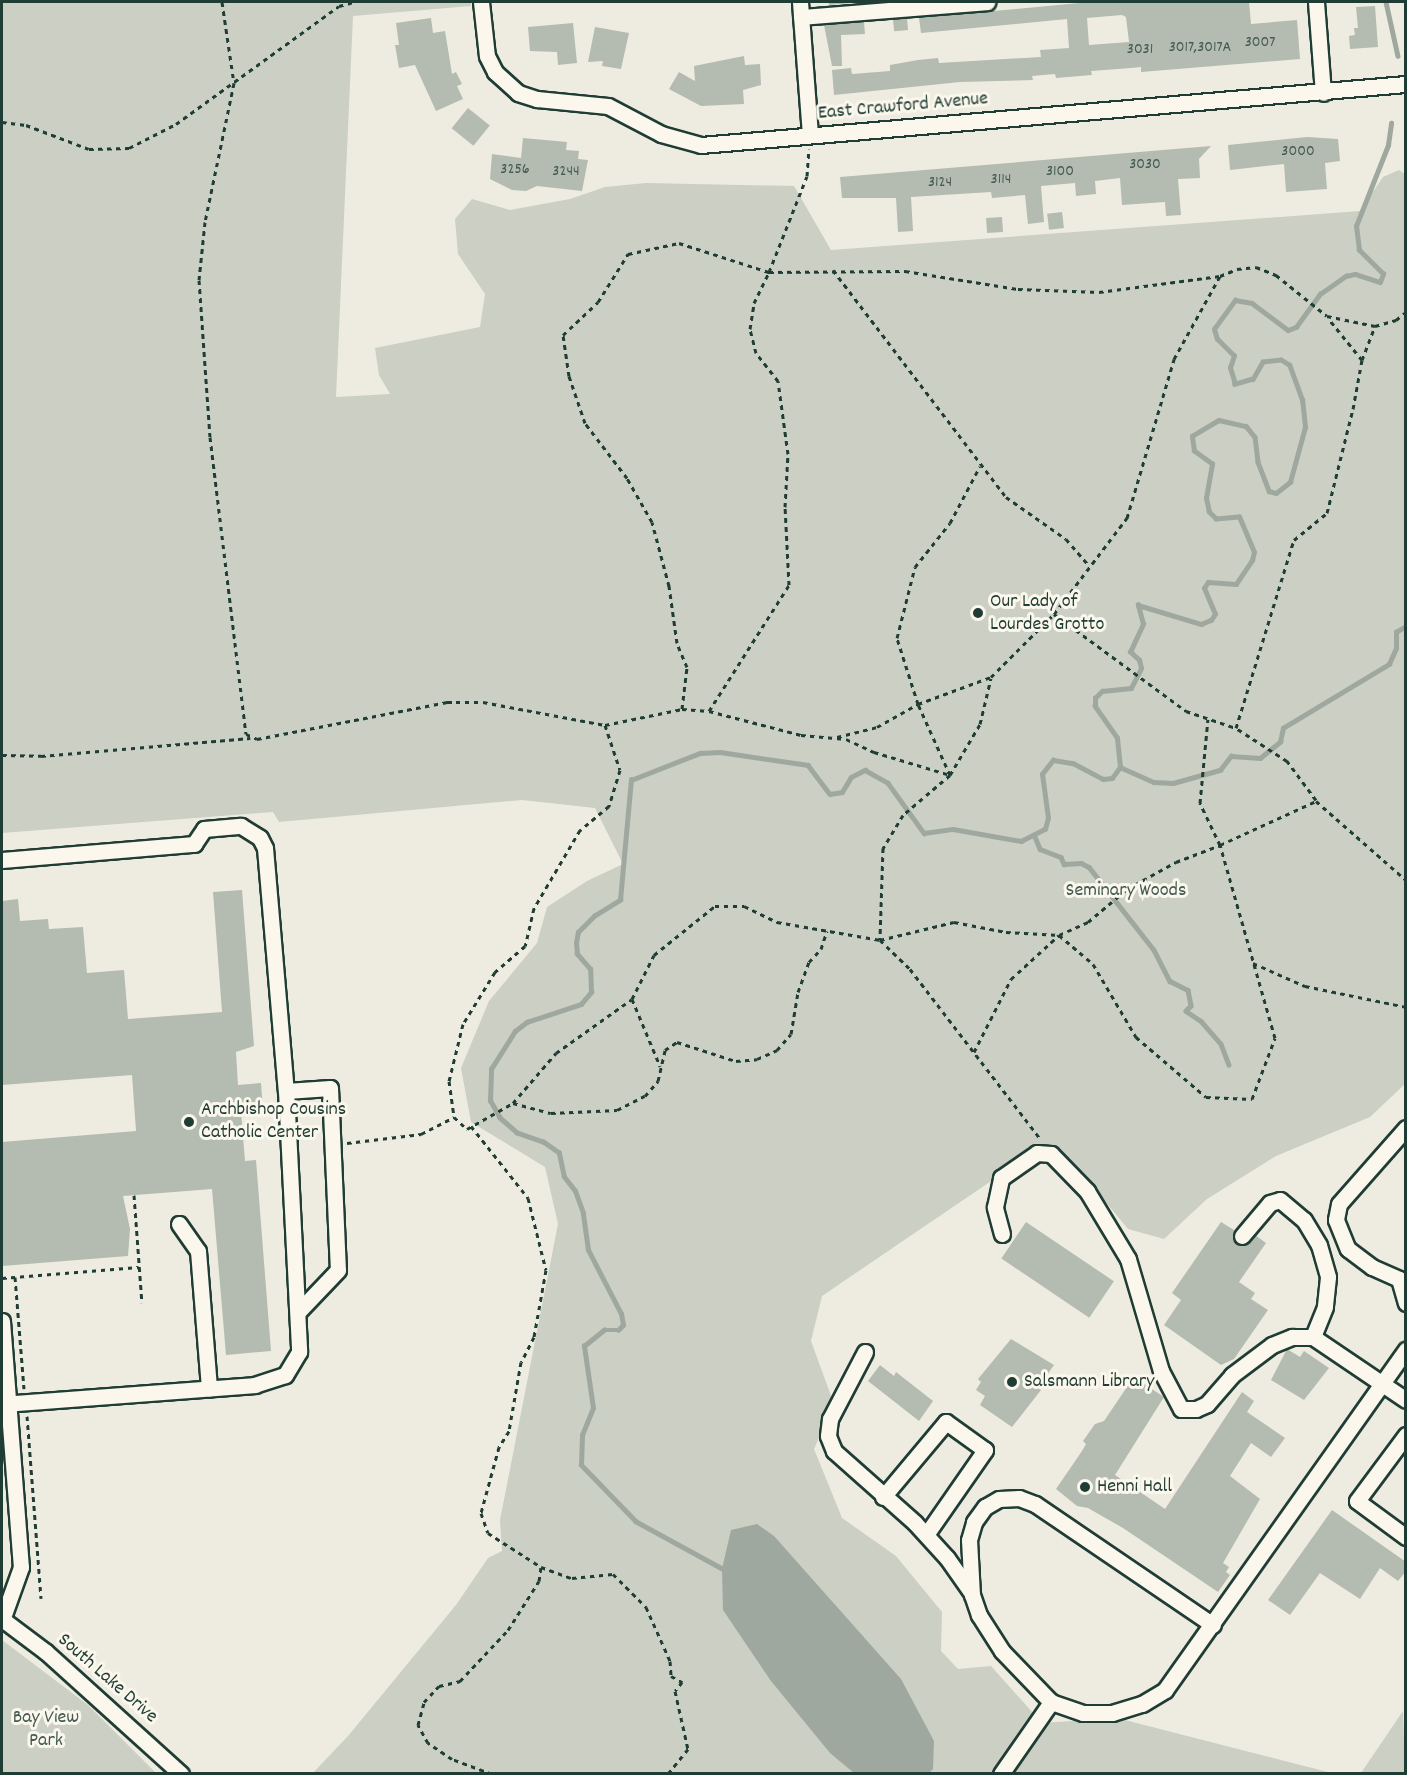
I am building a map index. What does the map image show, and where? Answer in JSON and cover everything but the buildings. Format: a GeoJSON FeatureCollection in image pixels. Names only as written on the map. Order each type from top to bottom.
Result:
{"type":"FeatureCollection","features":[{"type":"Feature","properties":{"kind":"street","name":"East Crawford Avenue"},"geometry":{"type":"LineString","coordinates":[[482,2],[484,44],[490,64],[504,82],[529,98],[608,106],[661,134],[701,145],[1323,93],[1406,84]]}},
{"type":"Feature","properties":{"kind":"street"},"geometry":{"type":"LineString","coordinates":[[810,135],[801,9],[987,2]]}},
{"type":"Feature","properties":{"kind":"street"},"geometry":{"type":"LineString","coordinates":[[1316,2],[1323,93]]}},
{"type":"Feature","properties":{"kind":"street"},"geometry":{"type":"LineString","coordinates":[[2,860],[194,844],[204,829],[250,829],[265,848],[282,1069],[286,1091],[299,1352],[285,1375],[255,1385],[5,1404]]}},
{"type":"Feature","properties":{"kind":"street"},"geometry":{"type":"LineString","coordinates":[[286,1091],[330,1088],[338,1270],[298,1311]]}},
{"type":"Feature","properties":{"kind":"street"},"geometry":{"type":"LineString","coordinates":[[1406,1128],[1339,1204],[1336,1220],[1348,1249],[1372,1268],[1402,1276],[1406,1303]]}},
{"type":"Feature","properties":{"kind":"street"},"geometry":{"type":"LineString","coordinates":[[1002,1234],[995,1207],[1001,1178],[1037,1153],[1051,1154],[1088,1191],[1124,1251],[1138,1288],[1161,1371],[1181,1409],[1196,1409],[1208,1404],[1232,1375],[1272,1345],[1292,1337],[1313,1337],[1406,1400]]}},
{"type":"Feature","properties":{"kind":"street"},"geometry":{"type":"LineString","coordinates":[[1242,1236],[1269,1203],[1280,1200],[1304,1220],[1319,1245],[1328,1277],[1324,1307],[1313,1337]]}},
{"type":"Feature","properties":{"kind":"street"},"geometry":{"type":"LineString","coordinates":[[179,1224],[198,1251],[209,1389]]}},
{"type":"Feature","properties":{"kind":"street"},"geometry":{"type":"LineString","coordinates":[[2,1321],[8,1491],[21,1567],[2,1619]]}},
{"type":"Feature","properties":{"kind":"street"},"geometry":{"type":"LineString","coordinates":[[1213,1625],[1035,1504],[1019,1498],[999,1499],[985,1507],[974,1522],[968,1562],[972,1595],[979,1615],[1002,1651],[1051,1702],[1083,1713],[1112,1713],[1142,1704],[1165,1690],[1213,1625],[1406,1350]]}},
{"type":"Feature","properties":{"kind":"street"},"geometry":{"type":"LineString","coordinates":[[865,1352],[837,1400],[828,1436],[843,1463],[926,1535],[972,1595]]}},
{"type":"Feature","properties":{"kind":"street"},"geometry":{"type":"LineString","coordinates":[[883,1497],[946,1422],[985,1450],[926,1535]]}},
{"type":"Feature","properties":{"kind":"street"},"geometry":{"type":"LineString","coordinates":[[1406,1435],[1357,1501],[1406,1537]]}},
{"type":"Feature","properties":{"kind":"street","name":"South Lake Drive"},"geometry":{"type":"LineString","coordinates":[[2,1619],[46,1652],[181,1773]]}},
{"type":"Feature","properties":{"kind":"street"},"geometry":{"type":"LineString","coordinates":[[1001,1773],[1051,1702]]}},
{"type":"Feature","properties":{"kind":"path"},"geometry":{"type":"LineString","coordinates":[[222,2],[234,83],[205,222],[200,280],[210,437],[246,734],[250,738]]}},
{"type":"Feature","properties":{"kind":"path"},"geometry":{"type":"LineString","coordinates":[[2,122],[26,125],[89,149],[115,151],[147,142],[234,83],[339,6],[354,2]]}},
{"type":"Feature","properties":{"kind":"path"},"geometry":{"type":"LineString","coordinates":[[709,711],[789,585],[785,507],[788,454],[778,381],[756,353],[750,329],[754,303],[769,272],[807,176],[810,135]]}},
{"type":"Feature","properties":{"kind":"path"},"geometry":{"type":"LineString","coordinates":[[682,709],[687,667],[677,643],[669,586],[652,522],[627,478],[585,423],[569,376],[563,335],[598,302],[628,254],[679,243],[769,272],[905,271],[1018,289],[1099,292],[1220,276],[1237,268],[1256,267],[1276,275],[1327,316],[1362,360]]}},
{"type":"Feature","properties":{"kind":"path"},"geometry":{"type":"LineString","coordinates":[[833,270],[980,466],[1006,497],[1066,539],[1089,565]]}},
{"type":"Feature","properties":{"kind":"path"},"geometry":{"type":"LineString","coordinates":[[833,738],[877,727],[918,704],[991,678],[1053,614],[1126,518],[1174,359],[1220,276]]}},
{"type":"Feature","properties":{"kind":"path"},"geometry":{"type":"LineString","coordinates":[[1327,316],[1375,326],[1396,320],[1406,312]]}},
{"type":"Feature","properties":{"kind":"path"},"geometry":{"type":"LineString","coordinates":[[1236,728],[1294,540],[1327,513],[1362,360],[1375,326]]}},
{"type":"Feature","properties":{"kind":"path"},"geometry":{"type":"LineString","coordinates":[[950,775],[918,704],[897,638],[915,567],[950,524],[980,466]]}},
{"type":"Feature","properties":{"kind":"path"},"geometry":{"type":"LineString","coordinates":[[1053,614],[1186,711],[1236,728],[1280,756],[1317,801],[1406,880]]}},
{"type":"Feature","properties":{"kind":"path"},"geometry":{"type":"LineString","coordinates":[[991,678],[980,724],[950,775],[903,815],[883,848],[880,940],[910,969],[1051,1154]]}},
{"type":"Feature","properties":{"kind":"path"},"geometry":{"type":"LineString","coordinates":[[2,755],[40,756],[250,738],[459,701],[483,702],[605,725],[682,709],[709,711],[801,735],[833,738],[950,775]]}},
{"type":"Feature","properties":{"kind":"path"},"geometry":{"type":"LineString","coordinates":[[605,725],[620,770],[609,806],[580,830],[534,908],[525,946],[495,972],[463,1024],[449,1081],[454,1117],[467,1129],[500,1108],[513,1103],[556,1053],[632,999],[654,955],[715,906],[744,906],[777,922],[880,940],[954,922],[1006,932],[1059,935],[1093,963],[1136,1037],[1206,1097],[1252,1099],[1275,1038],[1220,846],[1200,803],[1208,719]]}},
{"type":"Feature","properties":{"kind":"path"},"geometry":{"type":"LineString","coordinates":[[974,1052],[1011,979],[1059,935],[1088,922],[1122,893],[1176,862],[1220,846],[1317,801]]}},
{"type":"Feature","properties":{"kind":"path"},"geometry":{"type":"LineString","coordinates":[[513,1103],[551,1113],[617,1110],[645,1096],[658,1081],[665,1050],[677,1042],[736,1061],[757,1059],[777,1050],[791,1034],[798,993],[809,962],[821,949],[827,931]]}},
{"type":"Feature","properties":{"kind":"path"},"geometry":{"type":"LineString","coordinates":[[1253,963],[1305,986],[1406,1007]]}},
{"type":"Feature","properties":{"kind":"path"},"geometry":{"type":"LineString","coordinates":[[632,999],[661,1067]]}},
{"type":"Feature","properties":{"kind":"path"},"geometry":{"type":"LineString","coordinates":[[333,1144],[421,1134],[454,1117]]}},
{"type":"Feature","properties":{"kind":"path"},"geometry":{"type":"LineString","coordinates":[[471,1126],[528,1198],[546,1270],[534,1337],[521,1362],[509,1431],[499,1447],[482,1513],[488,1533],[541,1567],[572,1578],[613,1574],[646,1607],[670,1661],[672,1676],[682,1682],[675,1691],[688,1749],[672,1773]]}},
{"type":"Feature","properties":{"kind":"path"},"geometry":{"type":"LineString","coordinates":[[134,1195],[142,1303]]}},
{"type":"Feature","properties":{"kind":"path"},"geometry":{"type":"LineString","coordinates":[[2,1278],[139,1266]]}},
{"type":"Feature","properties":{"kind":"path"},"geometry":{"type":"LineString","coordinates":[[15,1277],[41,1598]]}},
{"type":"Feature","properties":{"kind":"path"},"geometry":{"type":"LineString","coordinates":[[492,1773],[452,1759],[428,1743],[418,1725],[424,1701],[439,1686],[460,1681],[508,1630],[539,1581],[541,1567]]}},
{"type":"Feature","properties":{"kind":"green space","name":"Seminary Woods"},"geometry":{"type":"Polygon","coordinates":[[[2,2],[471,2],[471,6],[353,16],[336,397],[390,394],[379,375],[375,348],[480,327],[485,294],[458,254],[455,219],[472,199],[510,210],[570,199],[605,187],[646,183],[794,186],[831,250],[1360,211],[1383,177],[1399,170],[1405,174],[1405,1084],[1370,1117],[1276,1156],[1207,1199],[1164,1239],[1128,1229],[1076,1166],[1022,1160],[822,1296],[811,1341],[834,1404],[814,1449],[842,1518],[896,1556],[942,1612],[941,1651],[958,1669],[991,1666],[1042,1723],[1117,1718],[1332,1773],[313,1773],[348,1736],[456,1605],[488,1558],[502,1551],[500,1520],[558,1224],[545,1167],[471,1122],[461,1068],[489,1001],[537,943],[547,907],[587,881],[623,864],[595,808],[522,800],[279,822],[273,812],[2,833],[2,2]]]}},
{"type":"Feature","properties":{"kind":"green space","name":"Bay View Park"},"geometry":{"type":"Polygon","coordinates":[[[2,1640],[88,1705],[156,1773],[2,1773],[2,1640]]]}},
{"type":"Feature","properties":{"kind":"green space"},"geometry":{"type":"Polygon","coordinates":[[[1403,1711],[1405,1773],[1361,1773],[1403,1711]]]}},
{"type":"Feature","properties":{"kind":"shaded area"},"geometry":{"type":"Polygon","coordinates":[[[757,1524],[774,1536],[901,1679],[934,1741],[933,1769],[929,1773],[854,1773],[830,1753],[771,1681],[723,1610],[722,1569],[731,1530],[757,1524]]]}},
{"type":"Feature","properties":{"kind":"waterway"},"geometry":{"type":"LineString","coordinates":[[1386,2],[1398,56]]}},
{"type":"Feature","properties":{"kind":"waterway"},"geometry":{"type":"LineString","coordinates":[[722,1569],[636,1522],[581,1465],[582,1435],[593,1408],[584,1346],[604,1330],[618,1330],[623,1325],[621,1314],[588,1250],[583,1213],[575,1191],[564,1177],[559,1153],[543,1142],[517,1133],[500,1118],[490,1101],[491,1069],[515,1031],[527,1022],[581,1004],[591,992],[590,969],[577,954],[578,932],[594,916],[620,900],[631,780],[700,753],[720,752],[808,765],[830,794],[842,792],[851,777],[865,770],[888,783],[924,833],[953,829],[1021,841],[1045,829],[1048,818],[1042,774],[1053,760],[1073,763],[1103,779],[1112,778],[1120,767],[1117,738],[1095,706],[1095,698],[1102,691],[1131,688],[1141,668],[1139,660],[1130,652],[1143,624],[1138,605],[1201,624],[1211,620],[1215,614],[1204,588],[1208,582],[1236,584],[1252,560],[1254,552],[1239,517],[1216,519],[1209,512],[1206,498],[1212,464],[1194,451],[1192,436],[1219,420],[1246,426],[1255,437],[1258,462],[1269,491],[1276,493],[1290,482],[1305,427],[1302,400],[1289,365],[1281,360],[1263,362],[1253,379],[1235,384],[1230,368],[1234,356],[1217,339],[1214,329],[1235,300],[1252,303],[1288,330],[1296,327],[1320,294],[1346,276],[1355,274],[1380,282],[1383,274],[1359,250],[1356,226],[1388,145],[1391,123]]}},
{"type":"Feature","properties":{"kind":"waterway"},"geometry":{"type":"LineString","coordinates":[[1120,767],[1154,782],[1173,783],[1220,770],[1231,756],[1260,758],[1280,742],[1283,728],[1389,664],[1396,648],[1396,632],[1406,626]]}},
{"type":"Feature","properties":{"kind":"waterway"},"geometry":{"type":"LineString","coordinates":[[1035,837],[1040,849],[1061,857],[1064,864],[1081,863],[1089,867],[1154,950],[1170,981],[1188,990],[1191,1006],[1186,1011],[1201,1021],[1221,1044],[1229,1065]]}},
{"type":"Feature","properties":{"kind":"place","name":"Our Lady of Lourdes Grotto"},"geometry":{"type":"Point","coordinates":[978,613]}},
{"type":"Feature","properties":{"kind":"place","name":"Archbishop Cousins Catholic Center"},"geometry":{"type":"Point","coordinates":[189,1122]}},
{"type":"Feature","properties":{"kind":"place","name":"Salsmann Library"},"geometry":{"type":"Point","coordinates":[1012,1382]}},
{"type":"Feature","properties":{"kind":"place","name":"Henni Hall"},"geometry":{"type":"Point","coordinates":[1085,1487]}}]}
